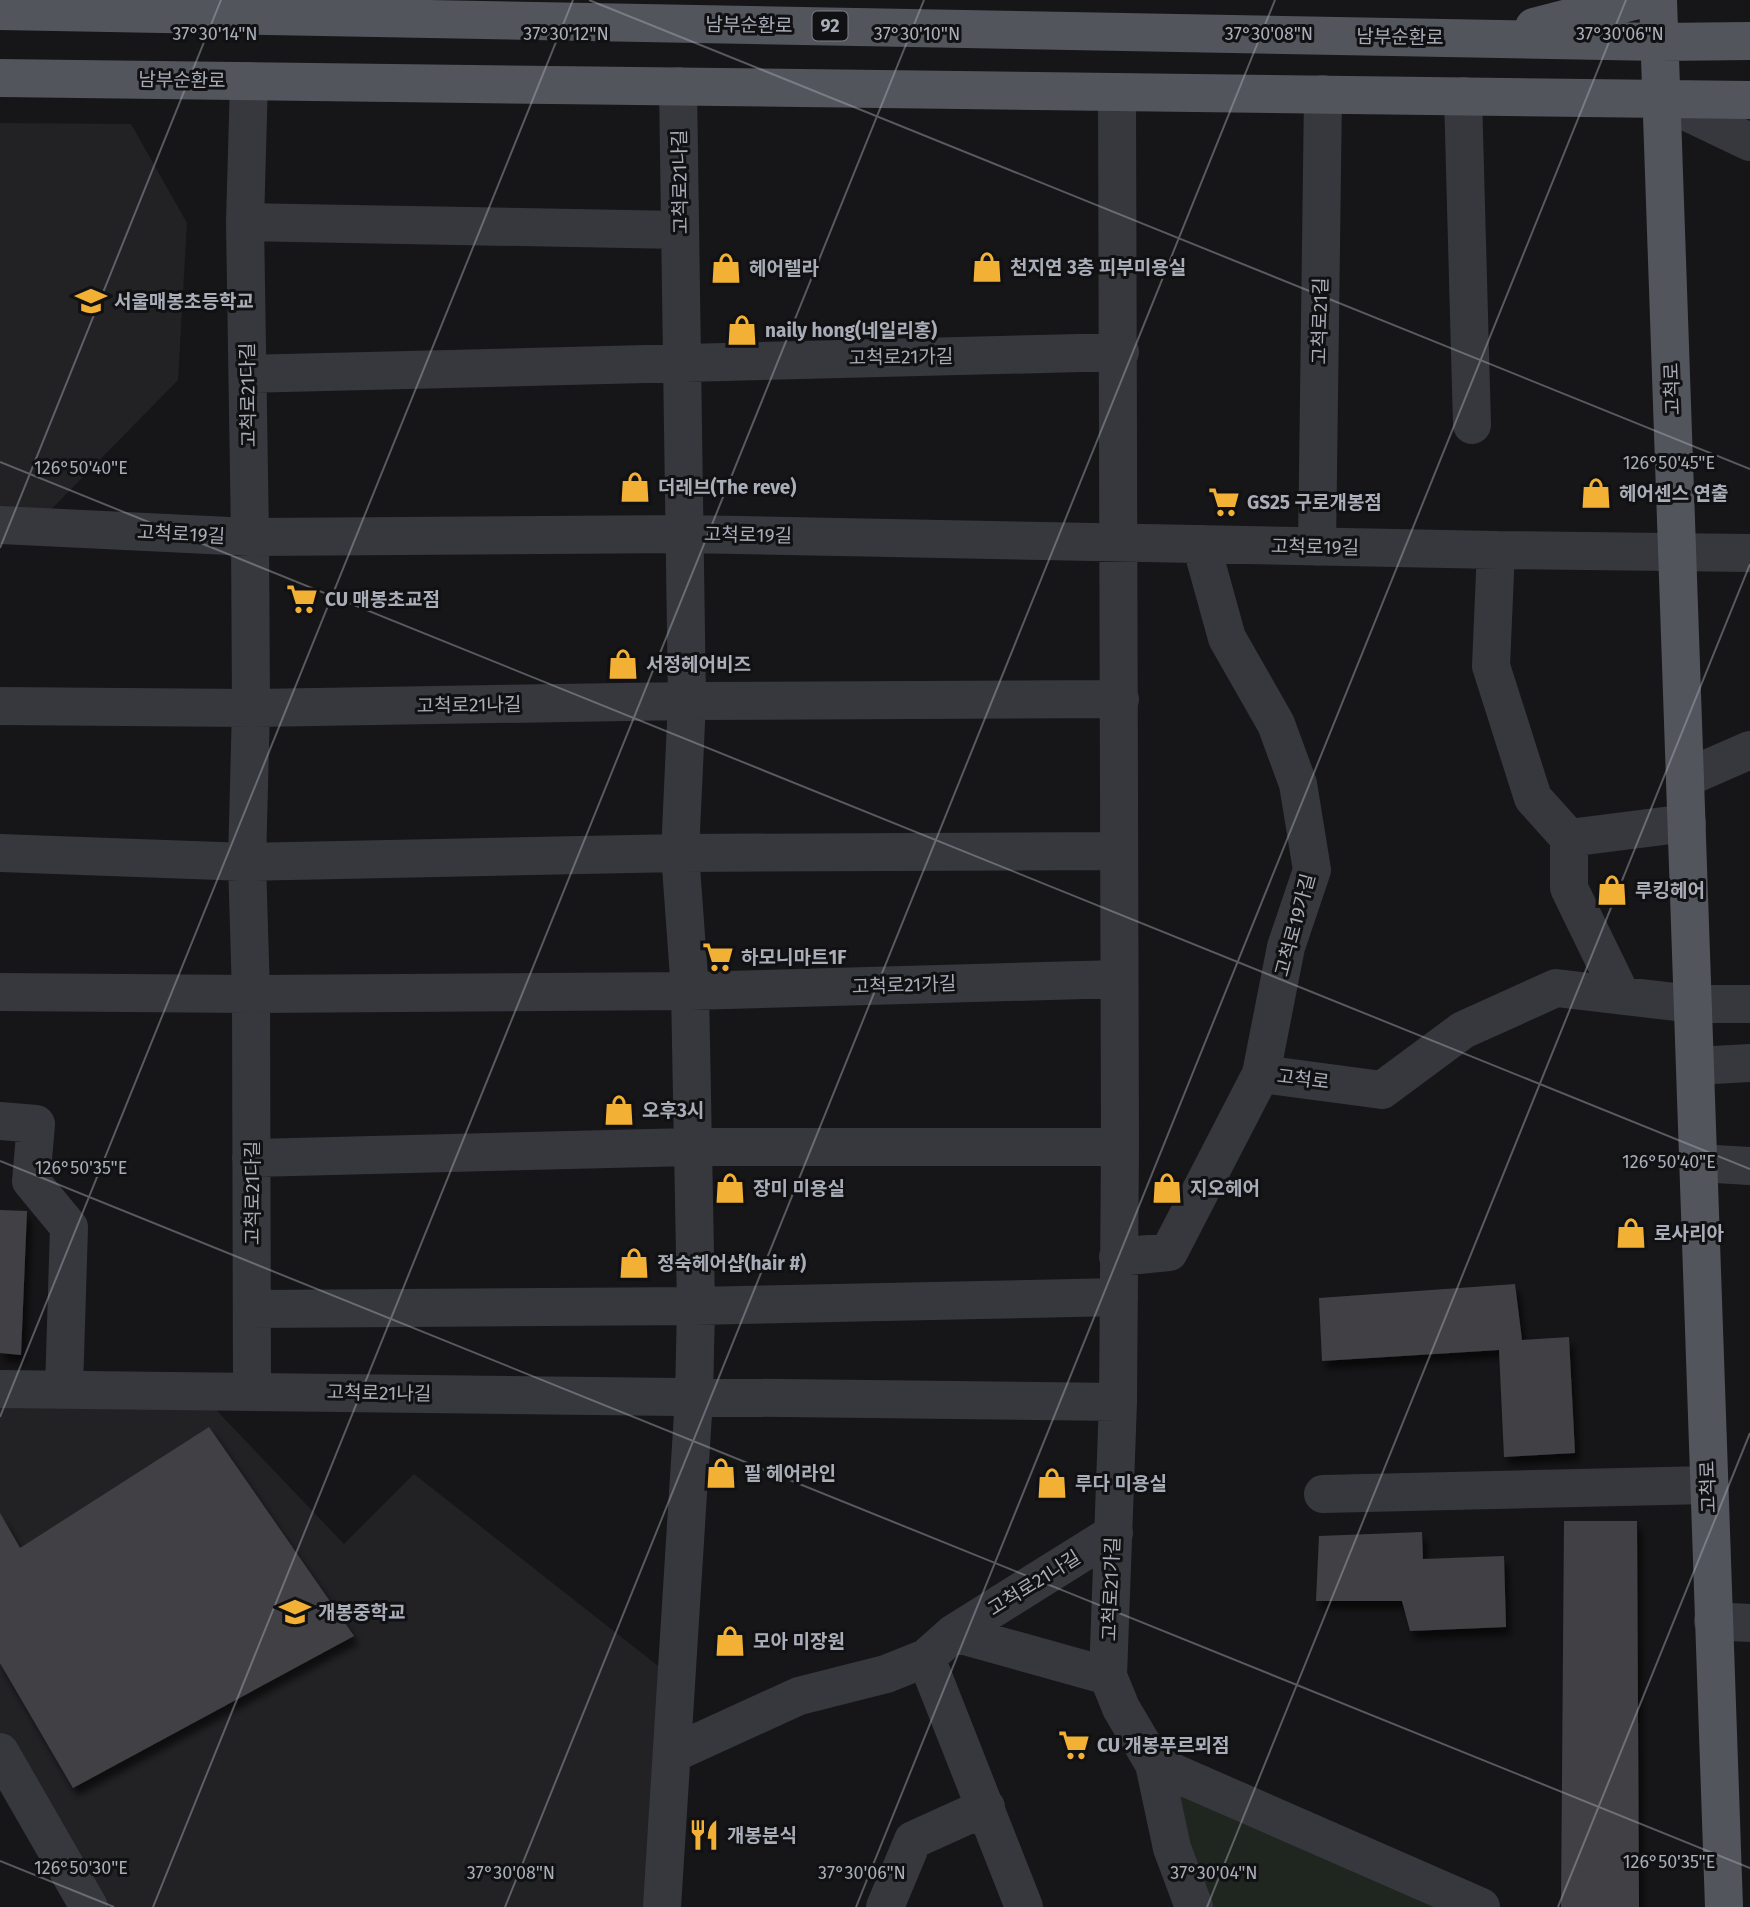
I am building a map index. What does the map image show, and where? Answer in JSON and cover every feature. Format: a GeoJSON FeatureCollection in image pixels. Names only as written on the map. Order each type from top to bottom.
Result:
{"type":"FeatureCollection","features":[{"type":"Feature","properties":{"kind":"main road"},"geometry":{"type":"LineString","coordinates":[[1489,39],[1637,0]]}},
{"type":"Feature","properties":{"kind":"main road","name":"고척로"},"geometry":{"type":"LineString","coordinates":[[1658,0],[1679,554],[1708,1485],[1731,1622],[1724,1907]]}},
{"type":"Feature","properties":{"kind":"main road","name":"남부순환로"},"geometry":{"type":"LineString","coordinates":[[0,11],[1660,42],[1750,41]]}},
{"type":"Feature","properties":{"kind":"main road","name":"남부순환로"},"geometry":{"type":"LineString","coordinates":[[0,78],[1750,100]]}},
{"type":"Feature","properties":{"kind":"street","name":"고척로21다길"},"geometry":{"type":"LineString","coordinates":[[249,81],[245,222],[250,537],[251,708],[247,862],[251,994],[252,1392]]}},
{"type":"Feature","properties":{"kind":"street","name":"고척로21나길"},"geometry":{"type":"LineString","coordinates":[[662,1907],[694,1398],[696,1306],[690,991],[680,853],[687,701],[678,86]]}},
{"type":"Feature","properties":{"kind":"street","name":"고척로21가길"},"geometry":{"type":"LineString","coordinates":[[1117,92],[1120,352],[1120,1147],[1118,1402],[1108,1676],[1121,1708],[1154,1764],[1172,1848],[1194,1907]]}},
{"type":"Feature","properties":{"kind":"street","name":"고척로21길"},"geometry":{"type":"LineString","coordinates":[[1317,547],[1323,94]]}},
{"type":"Feature","properties":{"kind":"street"},"geometry":{"type":"LineString","coordinates":[[1463,96],[1472,425]]}},
{"type":"Feature","properties":{"kind":"street"},"geometry":{"type":"LineString","coordinates":[[1660,99],[1750,142]]}},
{"type":"Feature","properties":{"kind":"street"},"geometry":{"type":"LineString","coordinates":[[245,222],[680,230]]}},
{"type":"Feature","properties":{"kind":"street","name":"고척로21가길"},"geometry":{"type":"LineString","coordinates":[[682,362],[1120,352]]}},
{"type":"Feature","properties":{"kind":"street"},"geometry":{"type":"LineString","coordinates":[[248,374],[682,362]]}},
{"type":"Feature","properties":{"kind":"street","name":"고척로19길"},"geometry":{"type":"LineString","coordinates":[[0,525],[250,537],[685,534],[1679,554],[1750,553]]}},
{"type":"Feature","properties":{"kind":"street","name":"고척로19가길"},"geometry":{"type":"LineString","coordinates":[[1118,1257],[1169,1252],[1261,1074],[1286,947],[1312,870],[1298,784],[1276,724],[1227,638],[1201,544]]}},
{"type":"Feature","properties":{"kind":"street"},"geometry":{"type":"LineString","coordinates":[[1496,550],[1490,666],[1533,798],[1569,838],[1569,888],[1620,995]]}},
{"type":"Feature","properties":{"kind":"street"},"geometry":{"type":"LineString","coordinates":[[687,701],[1119,699]]}},
{"type":"Feature","properties":{"kind":"street","name":"고척로21나길"},"geometry":{"type":"LineString","coordinates":[[251,708],[687,701]]}},
{"type":"Feature","properties":{"kind":"street"},"geometry":{"type":"LineString","coordinates":[[0,706],[251,708]]}},
{"type":"Feature","properties":{"kind":"street"},"geometry":{"type":"LineString","coordinates":[[1686,778],[1750,750]]}},
{"type":"Feature","properties":{"kind":"street"},"geometry":{"type":"LineString","coordinates":[[1569,838],[1687,822]]}},
{"type":"Feature","properties":{"kind":"street"},"geometry":{"type":"LineString","coordinates":[[0,853],[247,862],[680,853],[1119,852]]}},
{"type":"Feature","properties":{"kind":"street","name":"고척로21가길"},"geometry":{"type":"LineString","coordinates":[[690,991],[1119,979]]}},
{"type":"Feature","properties":{"kind":"street","name":"고척로"},"geometry":{"type":"LineString","coordinates":[[1261,1074],[1382,1090],[1463,1030],[1556,988],[1693,1004]]}},
{"type":"Feature","properties":{"kind":"street"},"geometry":{"type":"LineString","coordinates":[[0,992],[251,994],[690,991]]}},
{"type":"Feature","properties":{"kind":"street"},"geometry":{"type":"LineString","coordinates":[[1693,1004],[1750,1004]]}},
{"type":"Feature","properties":{"kind":"street"},"geometry":{"type":"LineString","coordinates":[[1695,1066],[1750,1063]]}},
{"type":"Feature","properties":{"kind":"street"},"geometry":{"type":"LineString","coordinates":[[0,1121],[36,1124],[31,1181],[69,1227],[64,1389]]}},
{"type":"Feature","properties":{"kind":"street"},"geometry":{"type":"LineString","coordinates":[[251,1158],[691,1147],[1120,1147]]}},
{"type":"Feature","properties":{"kind":"street"},"geometry":{"type":"LineString","coordinates":[[1698,1163],[1750,1166]]}},
{"type":"Feature","properties":{"kind":"street"},"geometry":{"type":"LineString","coordinates":[[252,1309],[696,1306],[1119,1297]]}},
{"type":"Feature","properties":{"kind":"street","name":"고척로21나길"},"geometry":{"type":"LineString","coordinates":[[0,1388],[694,1398]]}},
{"type":"Feature","properties":{"kind":"street"},"geometry":{"type":"LineString","coordinates":[[694,1398],[1118,1402]]}},
{"type":"Feature","properties":{"kind":"street"},"geometry":{"type":"LineString","coordinates":[[1323,1494],[1708,1485]]}},
{"type":"Feature","properties":{"kind":"street","name":"고척로21나길"},"geometry":{"type":"LineString","coordinates":[[672,1754],[799,1696],[886,1674],[926,1658],[954,1633],[1114,1533]]}},
{"type":"Feature","properties":{"kind":"street","name":"고척로21나길"},"geometry":{"type":"LineString","coordinates":[[954,1633],[1108,1676]]}},
{"type":"Feature","properties":{"kind":"street"},"geometry":{"type":"LineString","coordinates":[[926,1658],[1024,1907]]}},
{"type":"Feature","properties":{"kind":"street"},"geometry":{"type":"LineString","coordinates":[[0,1752],[89,1907]]}},
{"type":"Feature","properties":{"kind":"street"},"geometry":{"type":"LineString","coordinates":[[1154,1764],[1481,1907]]}},
{"type":"Feature","properties":{"kind":"street"},"geometry":{"type":"LineString","coordinates":[[886,1907],[913,1840],[986,1807]]}},
{"type":"Feature","properties":{"kind":"shaded area","name":"서울매봉초등학교"},"geometry":{"type":"Polygon","coordinates":[[[0,123],[131,124],[187,223],[178,380],[34,527],[0,525],[0,123]]]}},
{"type":"Feature","properties":{"kind":"shaded area","name":"개봉중학교"},"geometry":{"type":"Polygon","coordinates":[[[0,1389],[198,1391],[344,1544],[414,1474],[676,1680],[662,1907],[89,1907],[0,1752],[0,1389]]]}},
{"type":"Feature","properties":{"kind":"shaded area"},"geometry":{"type":"Polygon","coordinates":[[[1154,1764],[1481,1907],[1207,1907],[1154,1764]]]}},
{"type":"Feature","properties":{"kind":"building"},"geometry":{"type":"Polygon","coordinates":[[[0,1210],[27,1211],[21,1355],[0,1353],[0,1210]]]}},
{"type":"Feature","properties":{"kind":"building"},"geometry":{"type":"Polygon","coordinates":[[[1515,1284],[1522,1340],[1569,1337],[1575,1453],[1504,1457],[1499,1350],[1322,1361],[1319,1298],[1515,1284]]]}},
{"type":"Feature","properties":{"kind":"building"},"geometry":{"type":"Polygon","coordinates":[[[209,1427],[354,1636],[73,1788],[0,1663],[0,1513],[20,1548],[209,1427]]]}},
{"type":"Feature","properties":{"kind":"building"},"geometry":{"type":"Polygon","coordinates":[[[1564,1521],[1637,1521],[1639,1907],[1561,1907],[1564,1521]]]}},
{"type":"Feature","properties":{"kind":"building"},"geometry":{"type":"Polygon","coordinates":[[[1422,1532],[1423,1559],[1504,1556],[1506,1627],[1410,1631],[1402,1601],[1316,1601],[1319,1536],[1422,1532]]]}},
{"type":"Feature","properties":{"kind":"place","name":"천지연 3층 피부미용실"},"geometry":{"type":"Point","coordinates":[987,267]}},
{"type":"Feature","properties":{"kind":"place","name":"헤어렐라"},"geometry":{"type":"Point","coordinates":[726,268]}},
{"type":"Feature","properties":{"kind":"place","name":"서울매봉초등학교"},"geometry":{"type":"Point","coordinates":[91,301]}},
{"type":"Feature","properties":{"kind":"place","name":"naily hong(네일리홍)"},"geometry":{"type":"Point","coordinates":[742,330]}},
{"type":"Feature","properties":{"kind":"place","name":"더레브(The reve)"},"geometry":{"type":"Point","coordinates":[635,487]}},
{"type":"Feature","properties":{"kind":"place","name":"헤어센스 연출"},"geometry":{"type":"Point","coordinates":[1596,493]}},
{"type":"Feature","properties":{"kind":"place","name":"GS25 구로개봉점"},"geometry":{"type":"Point","coordinates":[1224,502]}},
{"type":"Feature","properties":{"kind":"place","name":"CU 매봉초교점"},"geometry":{"type":"Point","coordinates":[302,599]}},
{"type":"Feature","properties":{"kind":"place","name":"서정헤어비즈"},"geometry":{"type":"Point","coordinates":[623,664]}},
{"type":"Feature","properties":{"kind":"place","name":"루킹헤어"},"geometry":{"type":"Point","coordinates":[1612,890]}},
{"type":"Feature","properties":{"kind":"place","name":"하모니마트1F"},"geometry":{"type":"Point","coordinates":[718,957]}},
{"type":"Feature","properties":{"kind":"place","name":"오후3시"},"geometry":{"type":"Point","coordinates":[619,1110]}},
{"type":"Feature","properties":{"kind":"place","name":"장미 미용실"},"geometry":{"type":"Point","coordinates":[730,1188]}},
{"type":"Feature","properties":{"kind":"place","name":"지오헤어"},"geometry":{"type":"Point","coordinates":[1167,1188]}},
{"type":"Feature","properties":{"kind":"place","name":"로사리아"},"geometry":{"type":"Point","coordinates":[1631,1233]}},
{"type":"Feature","properties":{"kind":"place","name":"정숙헤어샵(hair #)"},"geometry":{"type":"Point","coordinates":[634,1263]}},
{"type":"Feature","properties":{"kind":"place","name":"필 헤어라인"},"geometry":{"type":"Point","coordinates":[721,1473]}},
{"type":"Feature","properties":{"kind":"place","name":"루다 미용실"},"geometry":{"type":"Point","coordinates":[1052,1483]}},
{"type":"Feature","properties":{"kind":"place","name":"개봉중학교"},"geometry":{"type":"Point","coordinates":[295,1612]}},
{"type":"Feature","properties":{"kind":"place","name":"모아 미장원"},"geometry":{"type":"Point","coordinates":[730,1641]}},
{"type":"Feature","properties":{"kind":"place","name":"CU 개봉푸르뫼점"},"geometry":{"type":"Point","coordinates":[1074,1745]}},
{"type":"Feature","properties":{"kind":"place","name":"개봉분식"},"geometry":{"type":"Point","coordinates":[704,1835]}}]}
